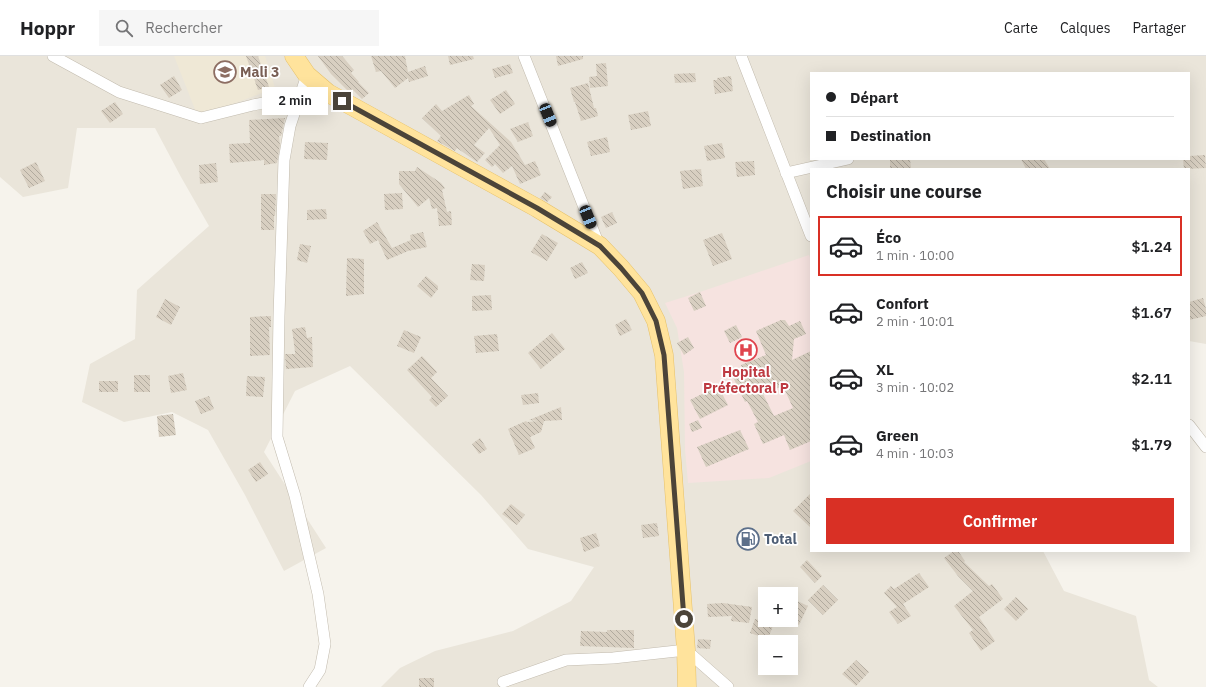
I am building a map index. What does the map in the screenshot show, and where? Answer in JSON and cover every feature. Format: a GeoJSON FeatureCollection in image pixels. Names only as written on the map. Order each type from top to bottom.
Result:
{"type":"FeatureCollection","features":[{"type":"Feature","properties":{"kind":"main road"},"geometry":{"type":"LineString","coordinates":[[294,56],[307,75],[328,93],[537,208],[600,246],[642,293],[656,321],[664,355],[686,650],[687,687]]}},
{"type":"Feature","properties":{"kind":"street"},"geometry":{"type":"LineString","coordinates":[[53,56],[119,92],[201,118],[300,95]]}},
{"type":"Feature","properties":{"kind":"street"},"geometry":{"type":"LineString","coordinates":[[524,56],[600,246]]}},
{"type":"Feature","properties":{"kind":"street"},"geometry":{"type":"LineString","coordinates":[[741,56],[810,233]]}},
{"type":"Feature","properties":{"kind":"street"},"geometry":{"type":"LineString","coordinates":[[307,75],[290,126],[284,160],[277,437],[295,496],[318,594],[325,644],[320,670],[309,687]]}},
{"type":"Feature","properties":{"kind":"street"},"geometry":{"type":"LineString","coordinates":[[786,172],[843,160]]}},
{"type":"Feature","properties":{"kind":"street"},"geometry":{"type":"LineString","coordinates":[[1190,426],[1206,447]]}},
{"type":"Feature","properties":{"kind":"street"},"geometry":{"type":"LineString","coordinates":[[503,682],[566,660],[613,658],[686,650],[728,687]]}},
{"type":"Feature","properties":{"kind":"shaded area"},"geometry":{"type":"Polygon","coordinates":[[[0,56],[1206,56],[1206,344],[1190,341],[1190,168],[810,168],[810,552],[1044,552],[1064,591],[1136,616],[1149,680],[1158,687],[381,687],[400,668],[435,651],[513,631],[571,601],[594,567],[528,549],[481,495],[350,366],[295,391],[264,452],[326,548],[284,571],[245,495],[208,430],[172,412],[124,422],[82,402],[90,364],[135,339],[137,290],[209,226],[155,128],[77,128],[68,188],[23,197],[0,177],[0,56]]]}},
{"type":"Feature","properties":{"kind":"shaded area","name":"Mali 3"},"geometry":{"type":"Polygon","coordinates":[[[174,56],[265,56],[275,88],[198,117],[174,56]]]}},
{"type":"Feature","properties":{"kind":"shaded area","name":"Hopital Préfectoral P"},"geometry":{"type":"Polygon","coordinates":[[[809,255],[810,461],[769,478],[688,483],[685,450],[684,372],[677,328],[665,303],[809,255]]]}},
{"type":"Feature","properties":{"kind":"building"},"geometry":{"type":"Polygon","coordinates":[[[246,56],[258,56],[269,87],[258,90],[246,56]]]}},
{"type":"Feature","properties":{"kind":"building"},"geometry":{"type":"Polygon","coordinates":[[[318,56],[342,56],[354,70],[351,73],[369,93],[362,99],[352,89],[349,92],[331,74],[318,56]]]}},
{"type":"Feature","properties":{"kind":"building"},"geometry":{"type":"Polygon","coordinates":[[[371,56],[405,56],[408,72],[425,66],[428,76],[409,82],[408,78],[395,88],[381,71],[376,72],[371,56]]]}},
{"type":"Feature","properties":{"kind":"building"},"geometry":{"type":"Polygon","coordinates":[[[448,56],[473,56],[474,59],[450,65],[448,56]]]}},
{"type":"Feature","properties":{"kind":"building"},"geometry":{"type":"Polygon","coordinates":[[[556,56],[583,56],[583,59],[558,66],[556,56]]]}},
{"type":"Feature","properties":{"kind":"building"},"geometry":{"type":"Polygon","coordinates":[[[606,63],[608,86],[590,88],[589,77],[597,76],[596,64],[606,63]]]}},
{"type":"Feature","properties":{"kind":"building"},"geometry":{"type":"Polygon","coordinates":[[[510,64],[513,73],[495,78],[492,69],[510,64]]]}},
{"type":"Feature","properties":{"kind":"building"},"geometry":{"type":"Polygon","coordinates":[[[695,73],[696,82],[675,83],[674,74],[695,73]]]}},
{"type":"Feature","properties":{"kind":"building"},"geometry":{"type":"Polygon","coordinates":[[[174,76],[182,90],[169,98],[160,85],[174,76]]]}},
{"type":"Feature","properties":{"kind":"building"},"geometry":{"type":"Polygon","coordinates":[[[731,76],[733,91],[715,94],[713,80],[731,76]]]}},
{"type":"Feature","properties":{"kind":"building"},"geometry":{"type":"Polygon","coordinates":[[[588,83],[594,108],[596,108],[598,116],[581,121],[570,88],[588,83]]]}},
{"type":"Feature","properties":{"kind":"building"},"geometry":{"type":"Polygon","coordinates":[[[506,90],[515,104],[500,114],[490,100],[506,90]]]}},
{"type":"Feature","properties":{"kind":"building"},"geometry":{"type":"Polygon","coordinates":[[[469,95],[474,104],[471,106],[511,142],[525,165],[535,161],[541,175],[520,184],[512,166],[503,173],[495,164],[492,167],[485,160],[500,145],[489,128],[474,145],[485,153],[477,162],[457,148],[455,151],[437,141],[441,136],[422,118],[436,104],[442,111],[469,95]]]}},
{"type":"Feature","properties":{"kind":"building"},"geometry":{"type":"Polygon","coordinates":[[[115,102],[123,114],[110,123],[101,111],[115,102]]]}},
{"type":"Feature","properties":{"kind":"building"},"geometry":{"type":"Polygon","coordinates":[[[648,111],[651,126],[631,130],[628,115],[648,111]]]}},
{"type":"Feature","properties":{"kind":"building"},"geometry":{"type":"Polygon","coordinates":[[[285,118],[281,136],[279,136],[280,145],[277,163],[264,165],[264,160],[230,163],[229,144],[250,143],[249,120],[285,118]]]}},
{"type":"Feature","properties":{"kind":"building"},"geometry":{"type":"Polygon","coordinates":[[[528,122],[533,136],[518,142],[510,129],[528,122]]]}},
{"type":"Feature","properties":{"kind":"building"},"geometry":{"type":"Polygon","coordinates":[[[607,137],[610,152],[591,156],[587,142],[607,137]]]}},
{"type":"Feature","properties":{"kind":"building"},"geometry":{"type":"Polygon","coordinates":[[[305,142],[328,143],[327,160],[304,159],[305,142]]]}},
{"type":"Feature","properties":{"kind":"building"},"geometry":{"type":"Polygon","coordinates":[[[722,143],[725,158],[707,161],[704,146],[722,143]]]}},
{"type":"Feature","properties":{"kind":"building"},"geometry":{"type":"Polygon","coordinates":[[[1205,155],[1206,168],[1184,168],[1183,160],[1190,160],[1190,156],[1205,155]]]}},
{"type":"Feature","properties":{"kind":"building"},"geometry":{"type":"Polygon","coordinates":[[[890,160],[910,160],[911,168],[890,168],[890,160]]]}},
{"type":"Feature","properties":{"kind":"building"},"geometry":{"type":"Polygon","coordinates":[[[1022,160],[1045,160],[1049,168],[1026,168],[1022,160]]]}},
{"type":"Feature","properties":{"kind":"building"},"geometry":{"type":"Polygon","coordinates":[[[754,161],[755,175],[737,177],[735,162],[754,161]]]}},
{"type":"Feature","properties":{"kind":"building"},"geometry":{"type":"Polygon","coordinates":[[[36,162],[45,181],[29,188],[20,170],[36,162]]]}},
{"type":"Feature","properties":{"kind":"building"},"geometry":{"type":"Polygon","coordinates":[[[216,163],[218,182],[200,184],[199,165],[216,163]]]}},
{"type":"Feature","properties":{"kind":"building"},"geometry":{"type":"Polygon","coordinates":[[[417,167],[441,183],[445,188],[442,190],[447,212],[451,211],[452,225],[439,226],[437,208],[432,209],[429,198],[418,207],[399,184],[399,171],[415,171],[417,167]]]}},
{"type":"Feature","properties":{"kind":"building"},"geometry":{"type":"Polygon","coordinates":[[[701,169],[703,186],[683,189],[680,171],[701,169]]]}},
{"type":"Feature","properties":{"kind":"building"},"geometry":{"type":"Polygon","coordinates":[[[545,192],[552,197],[547,202],[540,198],[545,192]]]}},
{"type":"Feature","properties":{"kind":"building"},"geometry":{"type":"Polygon","coordinates":[[[402,193],[403,209],[385,210],[384,194],[402,193]]]}},
{"type":"Feature","properties":{"kind":"building"},"geometry":{"type":"Polygon","coordinates":[[[261,194],[276,194],[274,230],[261,230],[261,194]]]}},
{"type":"Feature","properties":{"kind":"building"},"geometry":{"type":"Polygon","coordinates":[[[326,209],[327,219],[307,220],[307,210],[326,209]]]}},
{"type":"Feature","properties":{"kind":"building"},"geometry":{"type":"Polygon","coordinates":[[[612,212],[617,223],[606,228],[601,217],[612,212]]]}},
{"type":"Feature","properties":{"kind":"building"},"geometry":{"type":"Polygon","coordinates":[[[377,222],[392,248],[411,240],[410,235],[423,232],[427,247],[408,251],[387,260],[378,240],[370,244],[363,231],[377,222]]]}},
{"type":"Feature","properties":{"kind":"building"},"geometry":{"type":"Polygon","coordinates":[[[722,233],[732,259],[713,266],[703,240],[722,233]]]}},
{"type":"Feature","properties":{"kind":"building"},"geometry":{"type":"Polygon","coordinates":[[[542,234],[558,243],[547,261],[531,252],[542,234]]]}},
{"type":"Feature","properties":{"kind":"building"},"geometry":{"type":"Polygon","coordinates":[[[300,244],[311,246],[307,263],[297,260],[300,244]]]}},
{"type":"Feature","properties":{"kind":"building"},"geometry":{"type":"Polygon","coordinates":[[[347,258],[364,259],[364,294],[346,296],[347,258]]]}},
{"type":"Feature","properties":{"kind":"building"},"geometry":{"type":"Polygon","coordinates":[[[582,262],[588,273],[575,279],[570,268],[582,262]]]}},
{"type":"Feature","properties":{"kind":"building"},"geometry":{"type":"Polygon","coordinates":[[[472,264],[485,265],[484,281],[470,280],[472,264]]]}},
{"type":"Feature","properties":{"kind":"building"},"geometry":{"type":"Polygon","coordinates":[[[426,276],[438,286],[438,289],[431,298],[417,286],[426,276]]]}},
{"type":"Feature","properties":{"kind":"building"},"geometry":{"type":"Polygon","coordinates":[[[700,292],[706,306],[694,311],[688,298],[700,292]]]}},
{"type":"Feature","properties":{"kind":"building"},"geometry":{"type":"Polygon","coordinates":[[[491,295],[492,310],[472,311],[472,296],[491,295]]]}},
{"type":"Feature","properties":{"kind":"building"},"geometry":{"type":"Polygon","coordinates":[[[1203,298],[1206,316],[1190,320],[1190,302],[1203,298]]]}},
{"type":"Feature","properties":{"kind":"building"},"geometry":{"type":"Polygon","coordinates":[[[165,299],[180,307],[171,325],[156,317],[165,299]]]}},
{"type":"Feature","properties":{"kind":"building"},"geometry":{"type":"Polygon","coordinates":[[[271,316],[271,327],[269,327],[270,355],[250,356],[250,317],[271,316]]]}},
{"type":"Feature","properties":{"kind":"building"},"geometry":{"type":"Polygon","coordinates":[[[626,319],[632,330],[620,336],[615,325],[626,319]]]}},
{"type":"Feature","properties":{"kind":"building"},"geometry":{"type":"Polygon","coordinates":[[[781,320],[785,320],[789,326],[800,321],[806,334],[794,339],[792,360],[810,351],[810,441],[790,450],[784,435],[763,444],[754,424],[758,422],[747,401],[745,402],[732,375],[743,370],[741,365],[766,355],[756,331],[781,320]],[[783,386],[763,394],[774,416],[793,408],[783,386]]]}},
{"type":"Feature","properties":{"kind":"building"},"geometry":{"type":"Polygon","coordinates":[[[736,325],[742,337],[730,343],[724,331],[736,325]]]}},
{"type":"Feature","properties":{"kind":"building"},"geometry":{"type":"Polygon","coordinates":[[[305,327],[307,338],[312,337],[313,367],[286,369],[285,354],[295,354],[292,329],[305,327]]]}},
{"type":"Feature","properties":{"kind":"building"},"geometry":{"type":"Polygon","coordinates":[[[404,330],[421,337],[414,353],[397,346],[404,330]]]}},
{"type":"Feature","properties":{"kind":"building"},"geometry":{"type":"Polygon","coordinates":[[[552,333],[565,349],[541,369],[528,353],[552,333]]]}},
{"type":"Feature","properties":{"kind":"building"},"geometry":{"type":"Polygon","coordinates":[[[497,334],[499,351],[476,353],[474,336],[497,334]]]}},
{"type":"Feature","properties":{"kind":"building"},"geometry":{"type":"Polygon","coordinates":[[[688,337],[694,348],[684,355],[677,343],[688,337]]]}},
{"type":"Feature","properties":{"kind":"building"},"geometry":{"type":"Polygon","coordinates":[[[422,356],[437,372],[431,378],[448,396],[436,407],[429,400],[432,397],[407,370],[422,356]]]}},
{"type":"Feature","properties":{"kind":"building"},"geometry":{"type":"Polygon","coordinates":[[[183,373],[187,390],[171,393],[168,376],[183,373]]]}},
{"type":"Feature","properties":{"kind":"building"},"geometry":{"type":"Polygon","coordinates":[[[134,375],[150,375],[150,392],[134,392],[134,375]]]}},
{"type":"Feature","properties":{"kind":"building"},"geometry":{"type":"Polygon","coordinates":[[[247,376],[265,377],[263,397],[246,396],[247,376]]]}},
{"type":"Feature","properties":{"kind":"building"},"geometry":{"type":"Polygon","coordinates":[[[99,381],[118,381],[118,392],[99,392],[99,381]]]}},
{"type":"Feature","properties":{"kind":"building"},"geometry":{"type":"Polygon","coordinates":[[[718,386],[728,405],[700,419],[690,400],[718,386]]]}},
{"type":"Feature","properties":{"kind":"building"},"geometry":{"type":"Polygon","coordinates":[[[538,393],[539,403],[523,405],[521,395],[538,393]]]}},
{"type":"Feature","properties":{"kind":"building"},"geometry":{"type":"Polygon","coordinates":[[[209,396],[214,409],[201,414],[195,401],[209,396]]]}},
{"type":"Feature","properties":{"kind":"building"},"geometry":{"type":"Polygon","coordinates":[[[561,407],[562,420],[544,421],[541,432],[530,437],[535,448],[519,455],[508,429],[526,421],[538,421],[529,420],[561,407]]]}},
{"type":"Feature","properties":{"kind":"building"},"geometry":{"type":"Polygon","coordinates":[[[173,414],[176,435],[159,437],[157,416],[173,414]]]}},
{"type":"Feature","properties":{"kind":"building"},"geometry":{"type":"Polygon","coordinates":[[[698,420],[702,428],[692,432],[689,424],[698,420]]]}},
{"type":"Feature","properties":{"kind":"building"},"geometry":{"type":"Polygon","coordinates":[[[740,430],[749,449],[706,467],[697,447],[740,430]]]}},
{"type":"Feature","properties":{"kind":"building"},"geometry":{"type":"Polygon","coordinates":[[[480,438],[487,449],[479,454],[472,444],[480,438]]]}},
{"type":"Feature","properties":{"kind":"building"},"geometry":{"type":"Polygon","coordinates":[[[260,462],[268,474],[256,482],[248,470],[260,462]]]}},
{"type":"Feature","properties":{"kind":"building"},"geometry":{"type":"Polygon","coordinates":[[[810,494],[810,527],[793,511],[810,494]]]}},
{"type":"Feature","properties":{"kind":"building"},"geometry":{"type":"Polygon","coordinates":[[[511,504],[525,515],[517,525],[502,514],[511,504]]]}},
{"type":"Feature","properties":{"kind":"building"},"geometry":{"type":"Polygon","coordinates":[[[657,523],[659,536],[643,538],[641,525],[657,523]]]}},
{"type":"Feature","properties":{"kind":"building"},"geometry":{"type":"Polygon","coordinates":[[[596,533],[600,546],[584,552],[580,538],[596,533]]]}},
{"type":"Feature","properties":{"kind":"building"},"geometry":{"type":"Polygon","coordinates":[[[953,552],[959,552],[965,561],[964,562],[989,586],[992,584],[1003,599],[979,617],[995,641],[981,651],[969,633],[973,630],[954,606],[973,591],[958,576],[944,558],[953,552]]]}},
{"type":"Feature","properties":{"kind":"building"},"geometry":{"type":"Polygon","coordinates":[[[807,560],[822,576],[815,583],[800,567],[807,560]]]}},
{"type":"Feature","properties":{"kind":"building"},"geometry":{"type":"Polygon","coordinates":[[[919,573],[929,587],[903,604],[911,616],[898,624],[889,612],[897,607],[884,593],[891,586],[894,589],[919,573]]]}},
{"type":"Feature","properties":{"kind":"building"},"geometry":{"type":"Polygon","coordinates":[[[823,585],[838,600],[823,615],[808,600],[823,585]]]}},
{"type":"Feature","properties":{"kind":"building"},"geometry":{"type":"Polygon","coordinates":[[[1016,597],[1028,609],[1016,621],[1004,609],[1016,597]]]}},
{"type":"Feature","properties":{"kind":"building"},"geometry":{"type":"Polygon","coordinates":[[[798,601],[808,606],[798,624],[798,601]]]}},
{"type":"Feature","properties":{"kind":"building"},"geometry":{"type":"Polygon","coordinates":[[[723,603],[752,607],[749,623],[731,621],[732,616],[708,617],[707,604],[723,603]]]}},
{"type":"Feature","properties":{"kind":"building"},"geometry":{"type":"Polygon","coordinates":[[[755,619],[758,620],[758,627],[772,627],[769,635],[758,636],[750,633],[755,619]]]}},
{"type":"Feature","properties":{"kind":"building"},"geometry":{"type":"Polygon","coordinates":[[[607,630],[634,630],[634,648],[580,646],[581,631],[607,632],[607,630]]]}},
{"type":"Feature","properties":{"kind":"building"},"geometry":{"type":"Polygon","coordinates":[[[698,639],[711,640],[710,649],[697,648],[698,639]]]}},
{"type":"Feature","properties":{"kind":"building"},"geometry":{"type":"Polygon","coordinates":[[[856,660],[869,672],[856,686],[842,674],[856,660]]]}},
{"type":"Feature","properties":{"kind":"building"},"geometry":{"type":"Polygon","coordinates":[[[419,678],[434,678],[434,687],[419,687],[419,678]]]}},
{"type":"Feature","properties":{"kind":"place","name":"Mali 3"},"geometry":{"type":"Point","coordinates":[225,72]}},
{"type":"Feature","properties":{"kind":"place","name":"Hopital Préfectoral P"},"geometry":{"type":"Point","coordinates":[746,350]}},
{"type":"Feature","properties":{"kind":"place","name":"Total"},"geometry":{"type":"Point","coordinates":[748,539]}},
{"type":"Feature","properties":{"kind":"route"},"geometry":{"type":"LineString","coordinates":[[342,101],[537,208],[600,246],[642,293],[656,321],[664,355],[684,619]]}}]}
